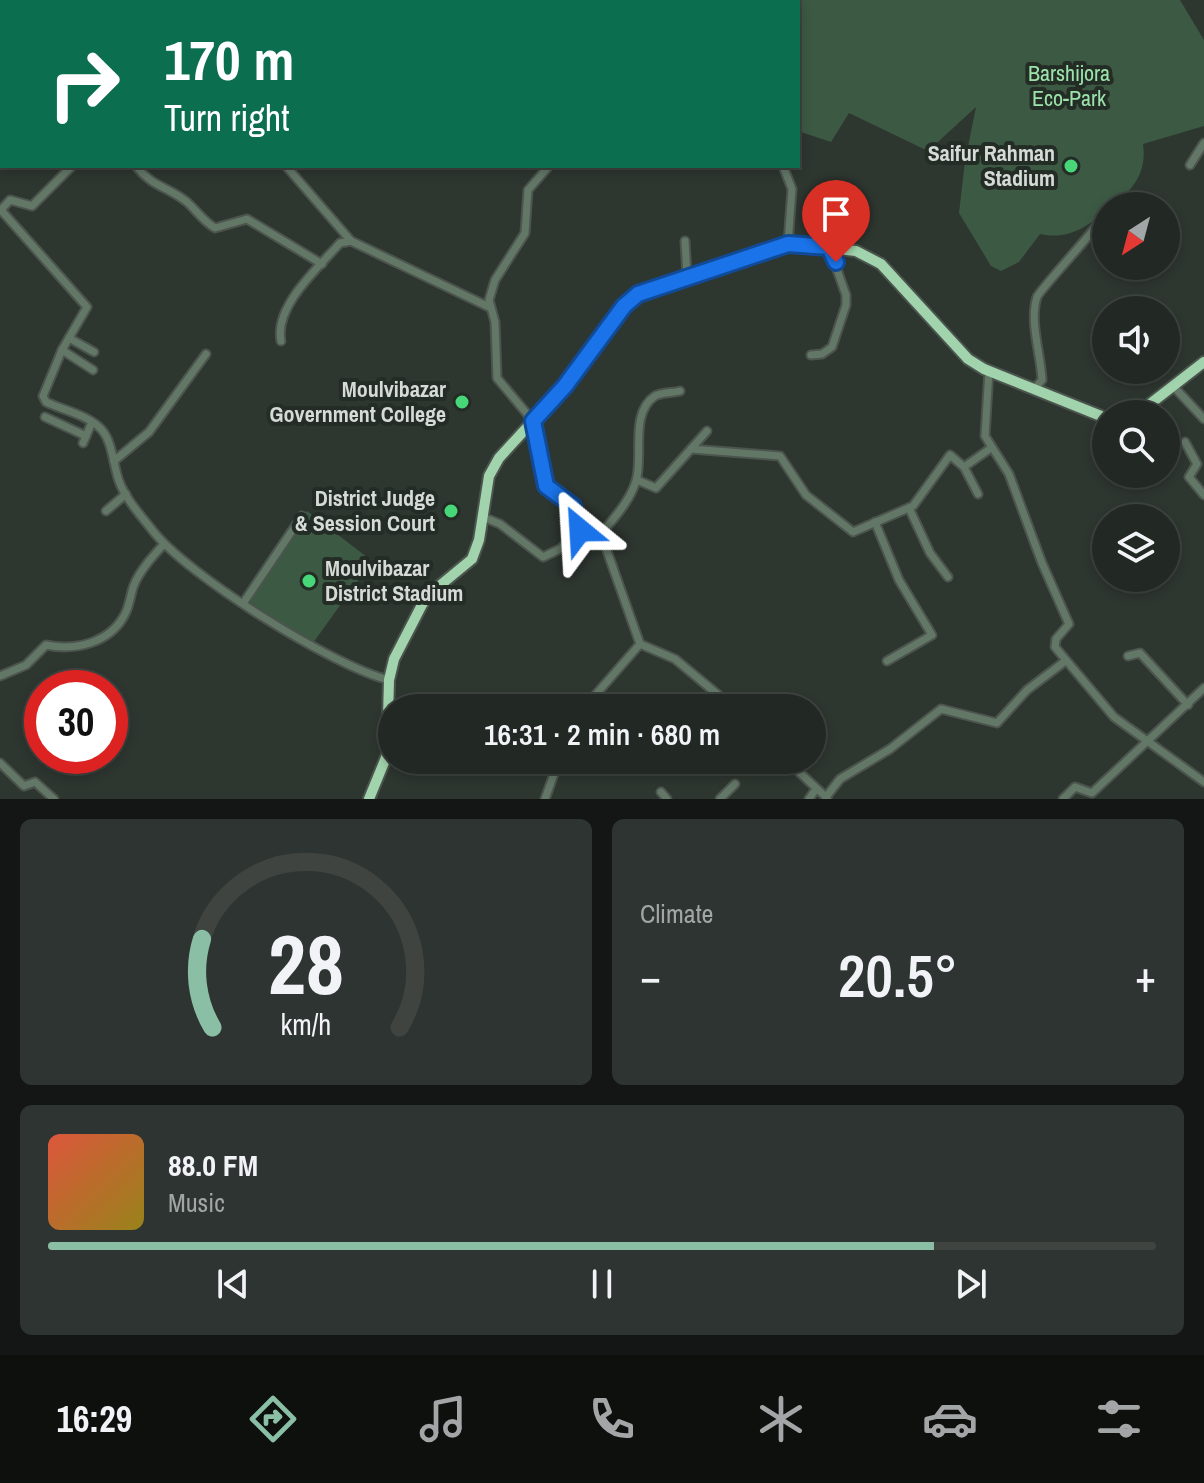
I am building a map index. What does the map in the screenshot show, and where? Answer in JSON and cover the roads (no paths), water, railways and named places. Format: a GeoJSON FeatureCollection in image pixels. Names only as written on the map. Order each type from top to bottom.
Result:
{"type":"FeatureCollection","features":[{"type":"Feature","properties":{"kind":"highway"},"geometry":{"type":"LineString","coordinates":[[369,799],[387,755],[389,680],[394,659],[426,597],[472,559],[489,476],[499,458],[565,386],[624,306],[657,285],[788,244],[829,247],[870,255],[968,359],[1092,412]]}},
{"type":"Feature","properties":{"kind":"highway"},"geometry":{"type":"LineString","coordinates":[[1157,400],[1204,362]]}},
{"type":"Feature","properties":{"kind":"street"},"geometry":{"type":"LineString","coordinates":[[1190,165],[1204,143]]}},
{"type":"Feature","properties":{"kind":"street"},"geometry":{"type":"LineString","coordinates":[[70,168],[32,206],[10,200],[2,205],[87,304],[62,350],[43,396],[46,402],[92,422],[104,433],[126,494],[164,544],[244,602],[335,661],[362,674],[389,680]]}},
{"type":"Feature","properties":{"kind":"street"},"geometry":{"type":"LineString","coordinates":[[138,168],[152,184],[189,203],[198,216],[215,228],[241,219],[253,221],[322,264]]}},
{"type":"Feature","properties":{"kind":"street"},"geometry":{"type":"LineString","coordinates":[[288,168],[351,241],[489,307]]}},
{"type":"Feature","properties":{"kind":"street"},"geometry":{"type":"LineString","coordinates":[[547,168],[528,190],[525,233],[495,280],[489,307],[495,322],[497,378],[533,421],[546,486],[573,506],[580,530]]}},
{"type":"Feature","properties":{"kind":"street"},"geometry":{"type":"LineString","coordinates":[[784,168],[792,189],[788,244]]}},
{"type":"Feature","properties":{"kind":"street"},"geometry":{"type":"LineString","coordinates":[[1035,388],[1042,380],[1037,295],[1070,261],[1092,232]]}},
{"type":"Feature","properties":{"kind":"street"},"geometry":{"type":"LineString","coordinates":[[281,341],[283,318],[340,243],[351,241]]}},
{"type":"Feature","properties":{"kind":"street"},"geometry":{"type":"LineString","coordinates":[[685,241],[687,276]]}},
{"type":"Feature","properties":{"kind":"street"},"geometry":{"type":"LineString","coordinates":[[811,355],[822,354],[832,347],[846,305],[846,295],[829,247]]}},
{"type":"Feature","properties":{"kind":"street"},"geometry":{"type":"LineString","coordinates":[[69,338],[94,352]]}},
{"type":"Feature","properties":{"kind":"street"},"geometry":{"type":"LineString","coordinates":[[62,350],[93,370]]}},
{"type":"Feature","properties":{"kind":"street"},"geometry":{"type":"LineString","coordinates":[[114,461],[149,432],[206,354]]}},
{"type":"Feature","properties":{"kind":"street"},"geometry":{"type":"LineString","coordinates":[[989,370],[983,429],[991,448],[1009,474],[1068,627],[1056,639],[1055,647],[1064,662],[1114,717],[1204,782]]}},
{"type":"Feature","properties":{"kind":"street"},"geometry":{"type":"LineString","coordinates":[[1175,388],[1204,419]]}},
{"type":"Feature","properties":{"kind":"street"},"geometry":{"type":"LineString","coordinates":[[601,534],[622,509],[637,480],[638,436],[643,414],[655,396],[680,391]]}},
{"type":"Feature","properties":{"kind":"street"},"geometry":{"type":"LineString","coordinates":[[45,417],[84,439],[92,422]]}},
{"type":"Feature","properties":{"kind":"street"},"geometry":{"type":"LineString","coordinates":[[637,480],[656,488],[707,431]]}},
{"type":"Feature","properties":{"kind":"street"},"geometry":{"type":"LineString","coordinates":[[1185,442],[1197,464],[1189,477],[1204,495]]}},
{"type":"Feature","properties":{"kind":"street"},"geometry":{"type":"LineString","coordinates":[[964,467],[991,448]]}},
{"type":"Feature","properties":{"kind":"street"},"geometry":{"type":"LineString","coordinates":[[691,449],[780,456],[806,495],[850,530],[858,531],[909,508],[950,455],[964,467],[978,494]]}},
{"type":"Feature","properties":{"kind":"street"},"geometry":{"type":"LineString","coordinates":[[106,511],[126,494]]}},
{"type":"Feature","properties":{"kind":"street"},"geometry":{"type":"LineString","coordinates":[[909,508],[930,553],[948,577]]}},
{"type":"Feature","properties":{"kind":"street"},"geometry":{"type":"LineString","coordinates":[[244,602],[302,516]]}},
{"type":"Feature","properties":{"kind":"street"},"geometry":{"type":"LineString","coordinates":[[483,517],[500,524],[543,557],[560,549],[580,530]]}},
{"type":"Feature","properties":{"kind":"street"},"geometry":{"type":"LineString","coordinates":[[875,522],[899,580],[932,635],[887,661]]}},
{"type":"Feature","properties":{"kind":"street"},"geometry":{"type":"LineString","coordinates":[[580,530],[601,534]]}},
{"type":"Feature","properties":{"kind":"street"},"geometry":{"type":"LineString","coordinates":[[601,534],[640,644],[675,659],[717,694]]}},
{"type":"Feature","properties":{"kind":"street"},"geometry":{"type":"LineString","coordinates":[[0,676],[26,665],[46,645],[70,648],[104,637],[125,615],[134,584],[164,544]]}},
{"type":"Feature","properties":{"kind":"street"},"geometry":{"type":"LineString","coordinates":[[596,694],[640,644]]}},
{"type":"Feature","properties":{"kind":"street"},"geometry":{"type":"LineString","coordinates":[[1128,656],[1140,653],[1188,705]]}},
{"type":"Feature","properties":{"kind":"street"},"geometry":{"type":"LineString","coordinates":[[800,774],[827,798],[840,779],[890,749],[941,709],[997,723],[1027,690],[1064,662]]}},
{"type":"Feature","properties":{"kind":"street"},"geometry":{"type":"LineString","coordinates":[[1063,799],[1075,787],[1092,793],[1204,688]]}},
{"type":"Feature","properties":{"kind":"street"},"geometry":{"type":"LineString","coordinates":[[0,763],[20,784],[24,786],[35,782],[54,799]]}},
{"type":"Feature","properties":{"kind":"street"},"geometry":{"type":"LineString","coordinates":[[545,799],[554,774]]}},
{"type":"Feature","properties":{"kind":"street"},"geometry":{"type":"LineString","coordinates":[[720,799],[735,784]]}},
{"type":"Feature","properties":{"kind":"street"},"geometry":{"type":"LineString","coordinates":[[809,799],[816,789]]}},
{"type":"Feature","properties":{"kind":"place","name":"Saifur Rahman Stadium"},"geometry":{"type":"Point","coordinates":[1071,166]}},
{"type":"Feature","properties":{"kind":"place","name":"Moulvibazar Government College"},"geometry":{"type":"Point","coordinates":[462,402]}},
{"type":"Feature","properties":{"kind":"place","name":"District Judge & Session Court"},"geometry":{"type":"Point","coordinates":[451,511]}},
{"type":"Feature","properties":{"kind":"place","name":"Moulvibazar District Stadium"},"geometry":{"type":"Point","coordinates":[309,581]}},
{"type":"Feature","properties":{"kind":"park label","name":"Barshijora Eco-Park"},"geometry":{"type":"Point","coordinates":[1069,86]}}]}
